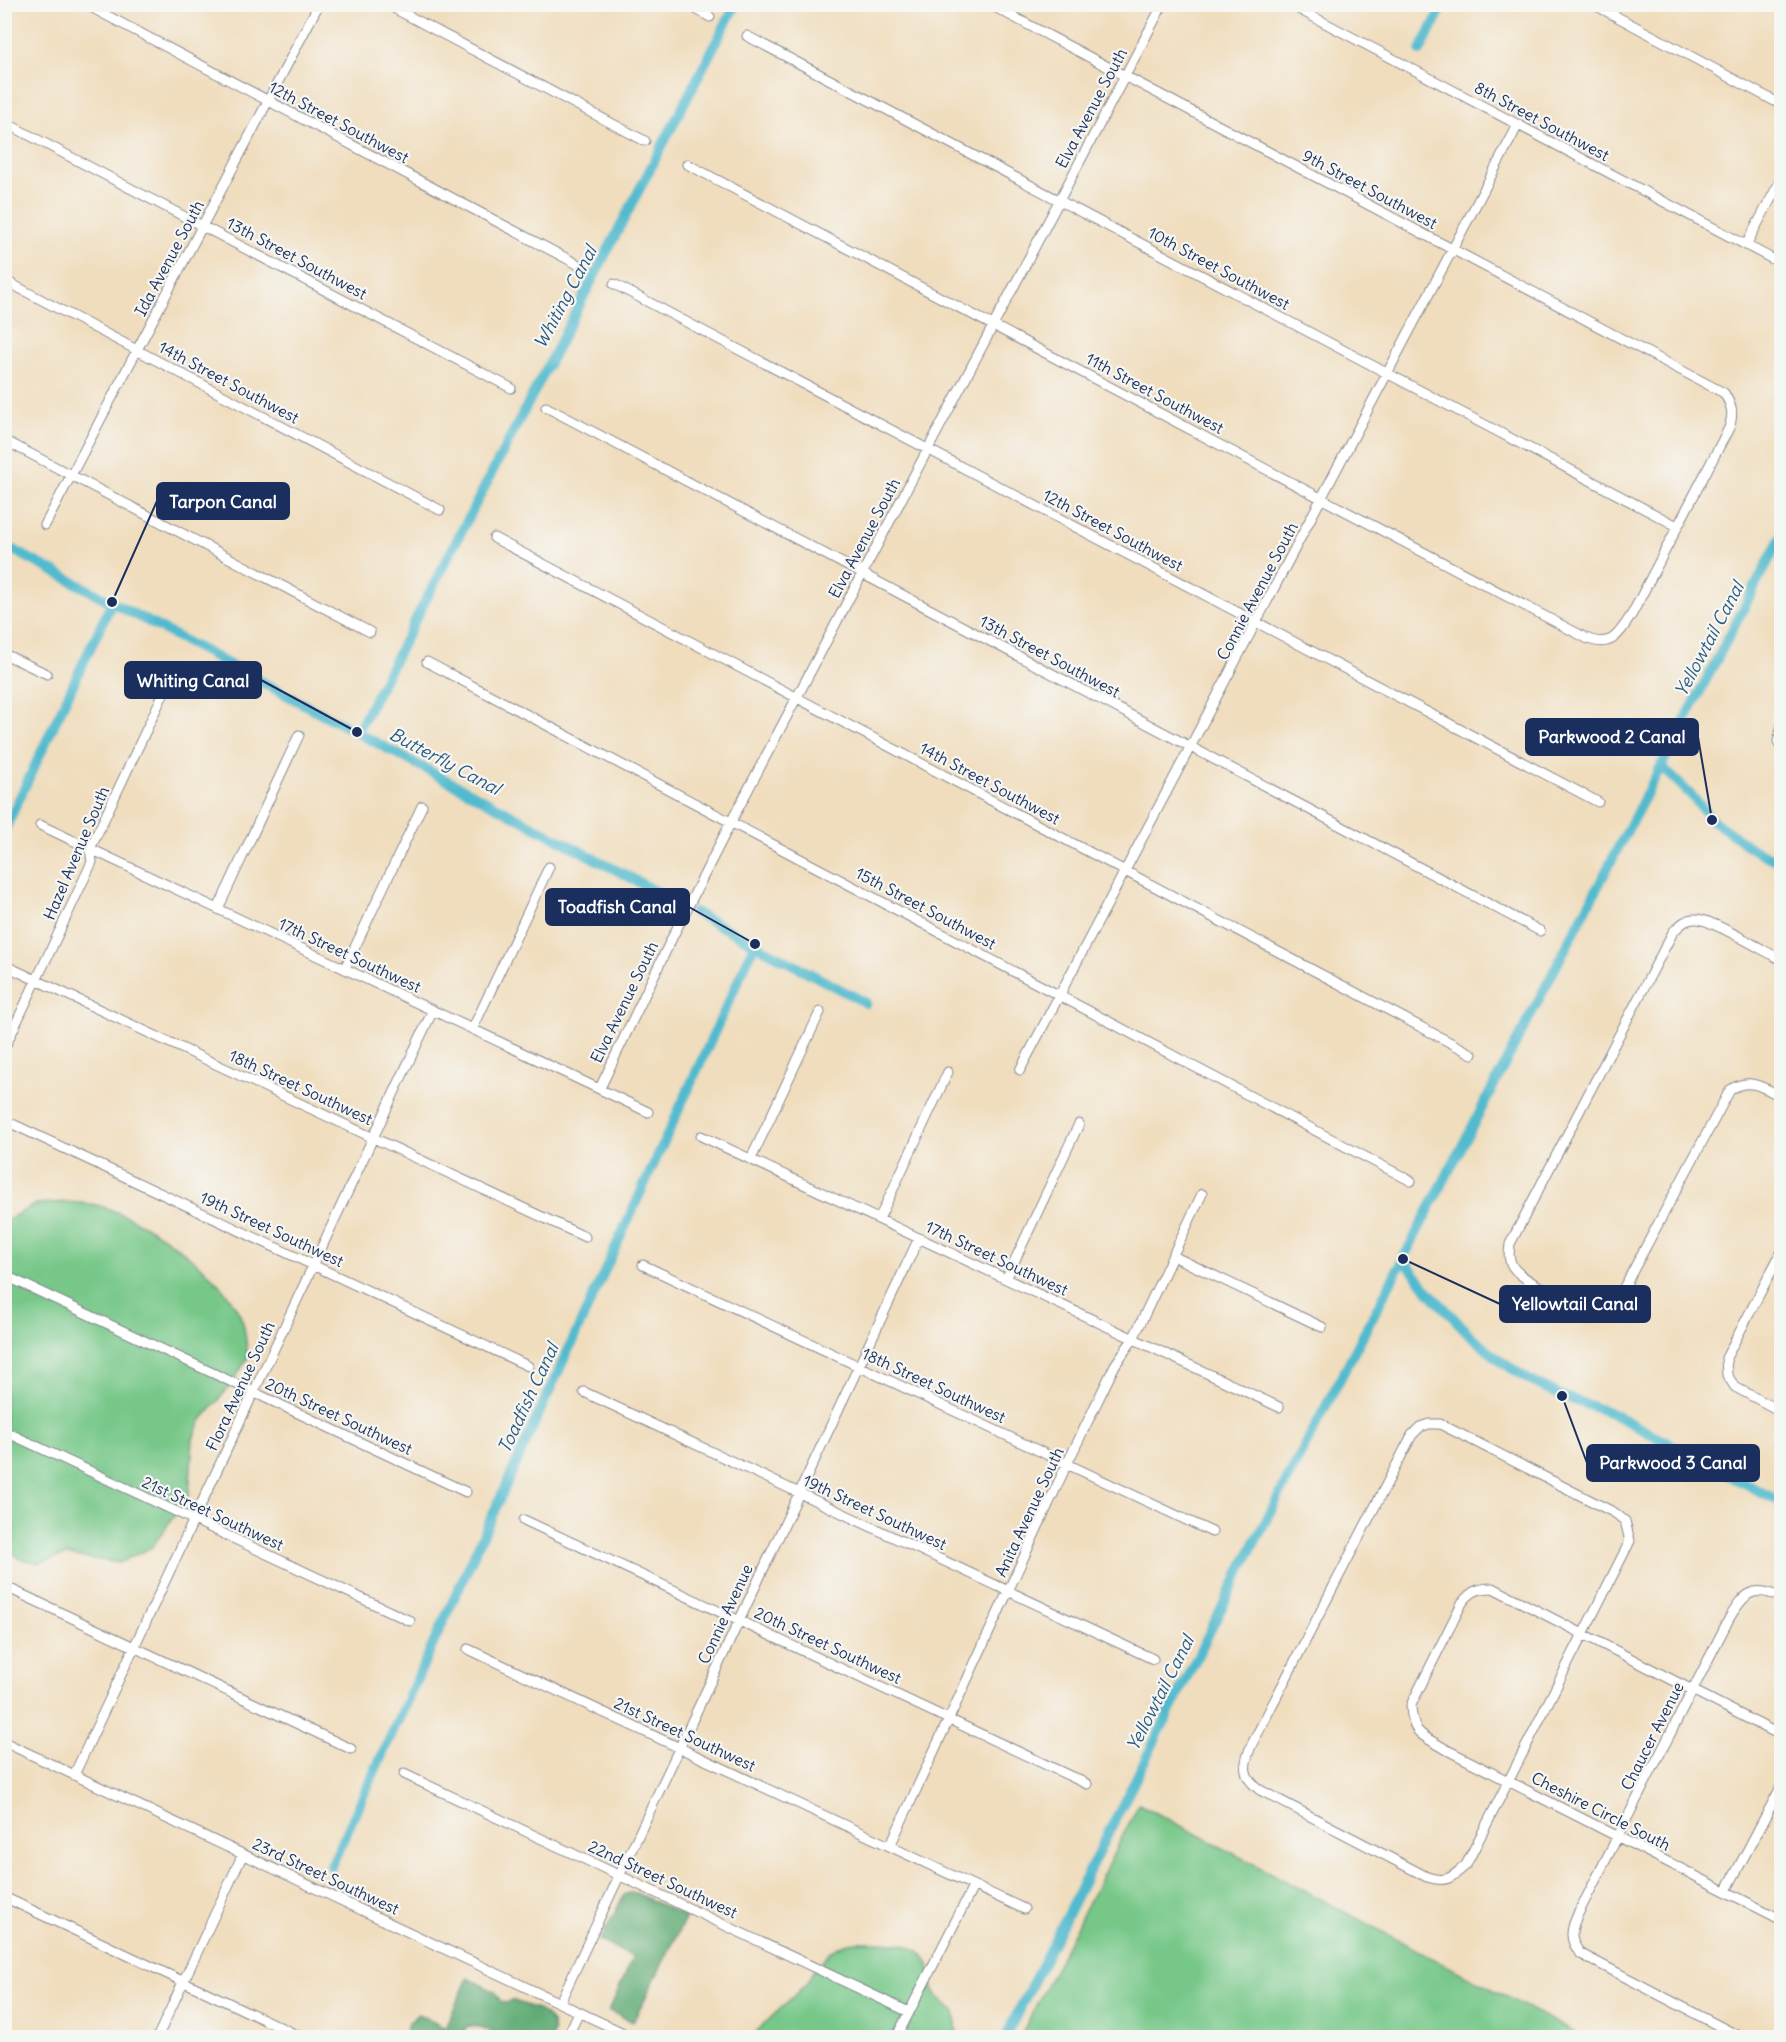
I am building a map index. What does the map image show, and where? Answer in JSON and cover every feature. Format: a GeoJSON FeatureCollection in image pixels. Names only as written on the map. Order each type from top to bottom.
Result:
{"type":"FeatureCollection","features":[{"type":"Feature","properties":{"kind":"street","name":"12th Street Southwest"},"geometry":{"type":"LineString","coordinates":[[85,4],[579,265]]}},
{"type":"Feature","properties":{"kind":"street","name":"Ida Avenue South"},"geometry":{"type":"LineString","coordinates":[[45,525],[319,4]]}},
{"type":"Feature","properties":{"kind":"street"},"geometry":{"type":"LineString","coordinates":[[386,4],[645,141]]}},
{"type":"Feature","properties":{"kind":"street"},"geometry":{"type":"LineString","coordinates":[[687,4],[710,17]]}},
{"type":"Feature","properties":{"kind":"street","name":"9th Street Southwest"},"geometry":{"type":"LineString","coordinates":[[989,4],[1724,393],[1732,406],[1733,418],[1677,526]]}},
{"type":"Feature","properties":{"kind":"street","name":"Elva Avenue South"},"geometry":{"type":"LineString","coordinates":[[600,1088],[731,822],[1163,4]]}},
{"type":"Feature","properties":{"kind":"street","name":"8th Street Southwest"},"geometry":{"type":"LineString","coordinates":[[1289,4],[1782,264]]}},
{"type":"Feature","properties":{"kind":"street"},"geometry":{"type":"LineString","coordinates":[[1593,4],[1782,105]]}},
{"type":"Feature","properties":{"kind":"street","name":"10th Street Southwest"},"geometry":{"type":"LineString","coordinates":[[747,36],[1677,526]]}},
{"type":"Feature","properties":{"kind":"street","name":"13th Street Southwest"},"geometry":{"type":"LineString","coordinates":[[4,122],[511,388]]}},
{"type":"Feature","properties":{"kind":"street","name":"Connie Avenue South"},"geometry":{"type":"LineString","coordinates":[[1020,1070],[1518,125]]}},
{"type":"Feature","properties":{"kind":"street","name":"11th Street Southwest"},"geometry":{"type":"LineString","coordinates":[[687,164],[1596,642],[1610,641],[1619,634],[1632,614],[1677,526]]}},
{"type":"Feature","properties":{"kind":"street"},"geometry":{"type":"LineString","coordinates":[[1746,244],[1782,178]]}},
{"type":"Feature","properties":{"kind":"street","name":"14th Street Southwest"},"geometry":{"type":"LineString","coordinates":[[4,280],[440,510]]}},
{"type":"Feature","properties":{"kind":"street","name":"12th Street Southwest"},"geometry":{"type":"LineString","coordinates":[[614,284],[1598,802]]}},
{"type":"Feature","properties":{"kind":"street","name":"13th Street Southwest"},"geometry":{"type":"LineString","coordinates":[[546,407],[1540,930]]}},
{"type":"Feature","properties":{"kind":"street"},"geometry":{"type":"LineString","coordinates":[[4,440],[370,632]]}},
{"type":"Feature","properties":{"kind":"street","name":"14th Street Southwest"},"geometry":{"type":"LineString","coordinates":[[494,538],[1472,1054]]}},
{"type":"Feature","properties":{"kind":"street"},"geometry":{"type":"LineString","coordinates":[[4,654],[47,674]]}},
{"type":"Feature","properties":{"kind":"street","name":"15th Street Southwest"},"geometry":{"type":"LineString","coordinates":[[427,662],[1411,1181]]}},
{"type":"Feature","properties":{"kind":"street","name":"Hazel Avenue South"},"geometry":{"type":"LineString","coordinates":[[4,1049],[92,862],[90,849],[175,669]]}},
{"type":"Feature","properties":{"kind":"street"},"geometry":{"type":"LineString","coordinates":[[1782,725],[1778,741],[1782,750]]}},
{"type":"Feature","properties":{"kind":"street"},"geometry":{"type":"LineString","coordinates":[[218,909],[299,735]]}},
{"type":"Feature","properties":{"kind":"street"},"geometry":{"type":"LineString","coordinates":[[345,969],[422,806]]}},
{"type":"Feature","properties":{"kind":"street","name":"17th Street Southwest"},"geometry":{"type":"LineString","coordinates":[[40,825],[648,1112]]}},
{"type":"Feature","properties":{"kind":"street"},"geometry":{"type":"LineString","coordinates":[[473,1028],[549,867]]}},
{"type":"Feature","properties":{"kind":"street"},"geometry":{"type":"LineString","coordinates":[[1782,960],[1710,922],[1696,919],[1683,922],[1673,932],[1510,1244],[1509,1255],[1512,1266],[1520,1275],[1583,1309],[1604,1310],[1614,1306],[1730,1090],[1738,1084],[1755,1084],[1782,1097]]}},
{"type":"Feature","properties":{"kind":"street","name":"18th Street Southwest"},"geometry":{"type":"LineString","coordinates":[[4,965],[585,1237]]}},
{"type":"Feature","properties":{"kind":"street","name":"Flora Avenue South"},"geometry":{"type":"LineString","coordinates":[[74,1774],[433,1010]]}},
{"type":"Feature","properties":{"kind":"street"},"geometry":{"type":"LineString","coordinates":[[752,1159],[820,1012]]}},
{"type":"Feature","properties":{"kind":"street"},"geometry":{"type":"LineString","coordinates":[[879,1219],[948,1072]]}},
{"type":"Feature","properties":{"kind":"street","name":"19th Street Southwest"},"geometry":{"type":"LineString","coordinates":[[4,1120],[528,1366]]}},
{"type":"Feature","properties":{"kind":"street"},"geometry":{"type":"LineString","coordinates":[[1006,1279],[1079,1124]]}},
{"type":"Feature","properties":{"kind":"street","name":"17th Street Southwest"},"geometry":{"type":"LineString","coordinates":[[701,1136],[1279,1407]]}},
{"type":"Feature","properties":{"kind":"street","name":"Anita Avenue South"},"geometry":{"type":"LineString","coordinates":[[890,1846],[1115,1365],[1134,1339],[1202,1194]]}},
{"type":"Feature","properties":{"kind":"street","name":"Connie Avenue"},"geometry":{"type":"LineString","coordinates":[[560,2002],[919,1238]]}},
{"type":"Feature","properties":{"kind":"street"},"geometry":{"type":"LineString","coordinates":[[1782,1251],[1726,1358],[1727,1375],[1735,1387],[1782,1412]]}},
{"type":"Feature","properties":{"kind":"street"},"geometry":{"type":"LineString","coordinates":[[1173,1256],[1322,1327]]}},
{"type":"Feature","properties":{"kind":"street","name":"18th Street Southwest"},"geometry":{"type":"LineString","coordinates":[[643,1265],[1212,1532]]}},
{"type":"Feature","properties":{"kind":"street","name":"20th Street Southwest"},"geometry":{"type":"LineString","coordinates":[[4,1275],[466,1492]]}},
{"type":"Feature","properties":{"kind":"street","name":"19th Street Southwest"},"geometry":{"type":"LineString","coordinates":[[584,1392],[1153,1659]]}},
{"type":"Feature","properties":{"kind":"street"},"geometry":{"type":"LineString","coordinates":[[1440,1424],[1614,1513],[1625,1521],[1630,1541],[1583,1635],[1466,1865],[1450,1878],[1439,1881],[1427,1877],[1250,1783],[1245,1769],[1246,1759],[1412,1435],[1420,1427],[1440,1424]]}},
{"type":"Feature","properties":{"kind":"street","name":"21st Street Southwest"},"geometry":{"type":"LineString","coordinates":[[4,1431],[410,1621]]}},
{"type":"Feature","properties":{"kind":"street","name":"20th Street Southwest"},"geometry":{"type":"LineString","coordinates":[[524,1520],[1087,1784]]}},
{"type":"Feature","properties":{"kind":"street"},"geometry":{"type":"LineString","coordinates":[[4,1586],[351,1749]]}},
{"type":"Feature","properties":{"kind":"street","name":"Cheshire Circle South"},"geometry":{"type":"LineString","coordinates":[[1583,1635],[1493,1588],[1479,1588],[1469,1594],[1462,1603],[1428,1668],[1411,1705],[1411,1722],[1416,1731],[1424,1736],[1782,1920]]}},
{"type":"Feature","properties":{"kind":"street","name":"Chaucer Avenue"},"geometry":{"type":"LineString","coordinates":[[1742,2037],[1581,1954],[1575,1947],[1571,1936],[1573,1925],[1617,1836],[1730,1617],[1742,1598],[1752,1592],[1767,1592],[1782,1598]]}},
{"type":"Feature","properties":{"kind":"street"},"geometry":{"type":"LineString","coordinates":[[1583,1635],[1782,1736]]}},
{"type":"Feature","properties":{"kind":"street","name":"21st Street Southwest"},"geometry":{"type":"LineString","coordinates":[[468,1648],[973,1887]]}},
{"type":"Feature","properties":{"kind":"street","name":"23rd Street Southwest"},"geometry":{"type":"LineString","coordinates":[[4,1742],[634,2037]]}},
{"type":"Feature","properties":{"kind":"street","name":"22nd Street Southwest"},"geometry":{"type":"LineString","coordinates":[[404,1774],[909,2012]]}},
{"type":"Feature","properties":{"kind":"street"},"geometry":{"type":"LineString","coordinates":[[1726,1891],[1782,1785]]}},
{"type":"Feature","properties":{"kind":"street"},"geometry":{"type":"LineString","coordinates":[[157,2037],[243,1854]]}},
{"type":"Feature","properties":{"kind":"street"},"geometry":{"type":"LineString","coordinates":[[896,2037],[973,1887],[1024,1910]]}},
{"type":"Feature","properties":{"kind":"street"},"geometry":{"type":"LineString","coordinates":[[4,1897],[303,2037]]}},
{"type":"Feature","properties":{"kind":"street"},"geometry":{"type":"LineString","coordinates":[[567,2037],[579,2012]]}},
{"type":"Feature","properties":{"kind":"green space"},"geometry":{"type":"Polygon","coordinates":[[[67,1202],[103,1207],[142,1224],[163,1237],[203,1268],[220,1285],[242,1320],[245,1333],[248,1357],[231,1385],[201,1421],[193,1439],[189,1495],[152,1547],[119,1563],[66,1555],[39,1563],[21,1559],[5,1548],[5,1221],[36,1204],[67,1202]]]}},
{"type":"Feature","properties":{"kind":"green space"},"geometry":{"type":"Polygon","coordinates":[[[1139,1804],[1583,2037],[1020,2037],[1139,1804]]]}},
{"type":"Feature","properties":{"kind":"green space"},"geometry":{"type":"Polygon","coordinates":[[[636,1893],[686,1917],[633,2022],[609,2011],[633,1957],[600,1941],[624,1895],[636,1893]]]}},
{"type":"Feature","properties":{"kind":"green space"},"geometry":{"type":"Polygon","coordinates":[[[897,1943],[917,1950],[924,1956],[929,1965],[935,1992],[955,2012],[957,2037],[750,2038],[807,1983],[813,1971],[830,1952],[845,1944],[897,1943]]]}},
{"type":"Feature","properties":{"kind":"green space"},"geometry":{"type":"Polygon","coordinates":[[[468,1978],[494,1991],[501,2002],[506,2003],[511,2000],[547,2016],[552,2022],[552,2037],[498,2037],[497,2034],[480,2027],[467,2026],[464,2032],[467,2037],[404,2037],[408,2024],[418,2014],[445,2028],[468,1978]]]}},
{"type":"Feature","properties":{"kind":"waterway","name":"Whiting Canal"},"geometry":{"type":"LineString","coordinates":[[357,732],[736,4]]}},
{"type":"Feature","properties":{"kind":"waterway"},"geometry":{"type":"LineString","coordinates":[[1420,51],[1444,4]]}},
{"type":"Feature","properties":{"kind":"waterway","name":"Yellowtail Canal"},"geometry":{"type":"LineString","coordinates":[[1005,2038],[1261,1530],[1782,535]]}},
{"type":"Feature","properties":{"kind":"waterway","name":"Butterfly Canal"},"geometry":{"type":"LineString","coordinates":[[4,545],[680,904]]}},
{"type":"Feature","properties":{"kind":"waterway"},"geometry":{"type":"LineString","coordinates":[[4,831],[112,602]]}},
{"type":"Feature","properties":{"kind":"waterway"},"geometry":{"type":"LineString","coordinates":[[1661,766],[1691,795],[1712,820],[1754,850],[1782,863]]}},
{"type":"Feature","properties":{"kind":"waterway","name":"Butterfly Canal"},"geometry":{"type":"LineString","coordinates":[[694,912],[866,1003]]}},
{"type":"Feature","properties":{"kind":"waterway","name":"Toadfish Canal"},"geometry":{"type":"LineString","coordinates":[[331,1866],[755,944]]}},
{"type":"Feature","properties":{"kind":"waterway"},"geometry":{"type":"LineString","coordinates":[[1403,1259],[1430,1293],[1469,1334],[1502,1362],[1529,1380],[1562,1396],[1611,1413],[1782,1503]]}},
{"type":"Feature","properties":{"kind":"place","name":"Tarpon Canal"},"geometry":{"type":"Point","coordinates":[112,602]}},
{"type":"Feature","properties":{"kind":"place","name":"Whiting Canal"},"geometry":{"type":"Point","coordinates":[357,732]}},
{"type":"Feature","properties":{"kind":"place","name":"Parkwood 2 Canal"},"geometry":{"type":"Point","coordinates":[1712,820]}},
{"type":"Feature","properties":{"kind":"place","name":"Toadfish Canal"},"geometry":{"type":"Point","coordinates":[755,944]}},
{"type":"Feature","properties":{"kind":"place","name":"Yellowtail Canal"},"geometry":{"type":"Point","coordinates":[1403,1259]}},
{"type":"Feature","properties":{"kind":"place","name":"Parkwood 3 Canal"},"geometry":{"type":"Point","coordinates":[1562,1396]}}]}
